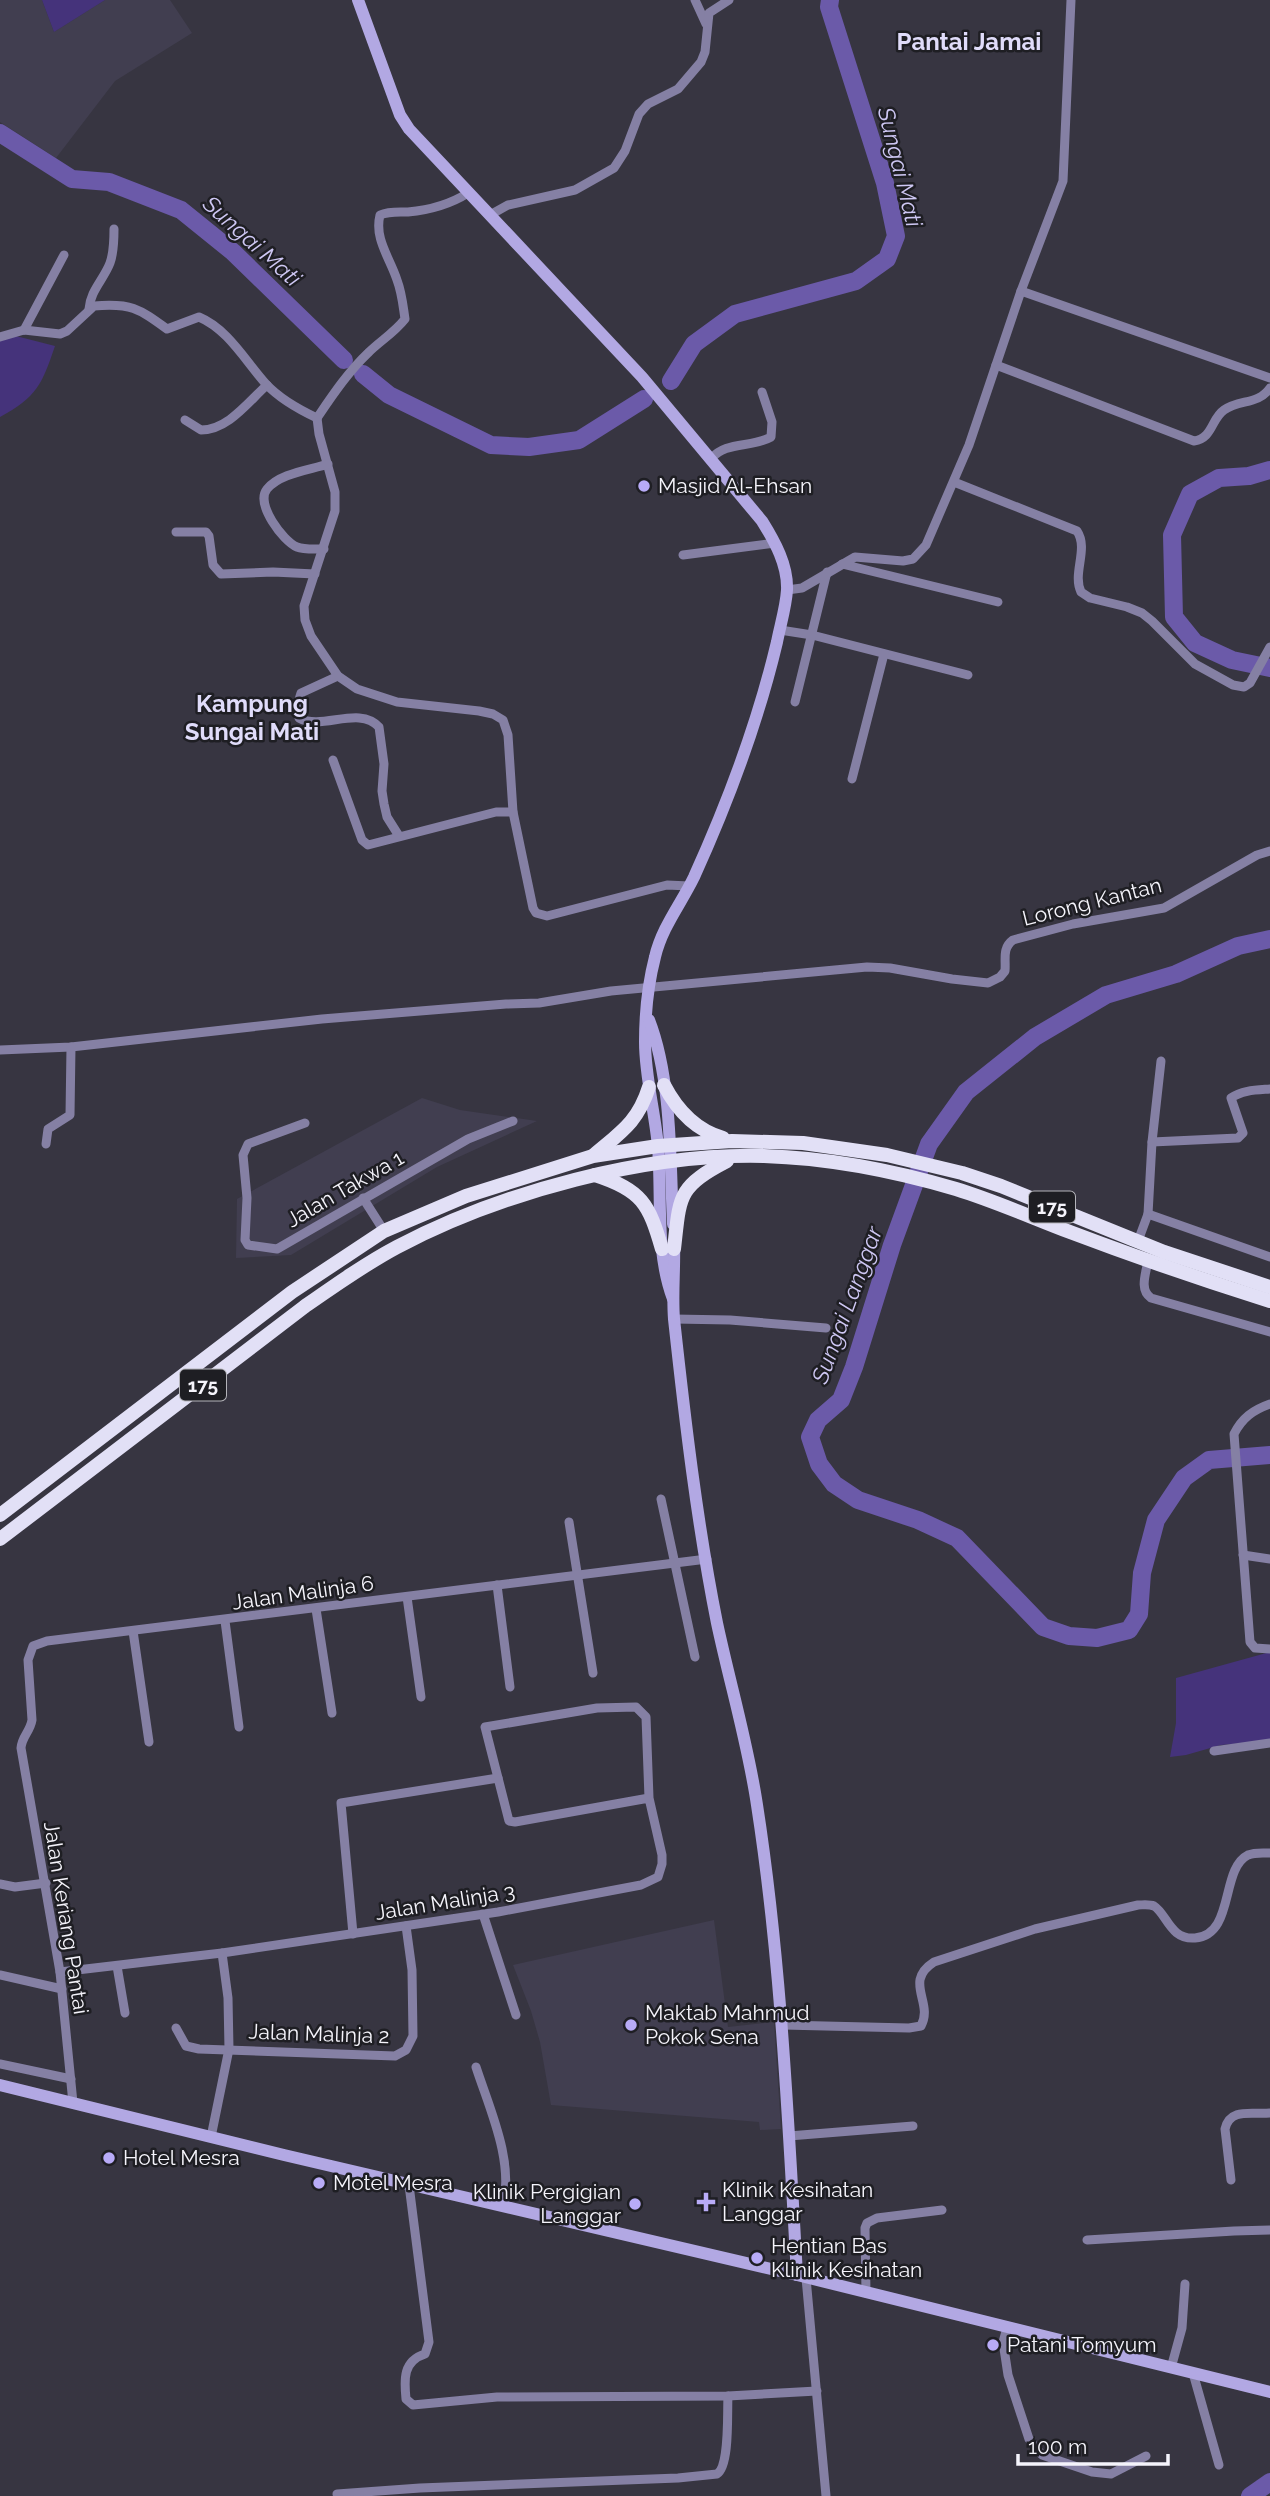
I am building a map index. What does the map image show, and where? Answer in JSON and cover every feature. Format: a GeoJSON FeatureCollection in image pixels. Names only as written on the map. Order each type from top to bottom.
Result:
{"type":"FeatureCollection","features":[{"type":"Feature","properties":{"kind":"highway"},"geometry":{"type":"LineString","coordinates":[[593,1156],[629,1125],[657,1086],[707,1134],[732,1141]]}},
{"type":"Feature","properties":{"kind":"highway","name":"175"},"geometry":{"type":"LineString","coordinates":[[0,1515],[292,1292],[384,1231],[466,1196],[593,1156],[663,1145],[732,1141],[803,1143],[887,1155],[1001,1186],[1211,1269],[1270,1287]]}},
{"type":"Feature","properties":{"kind":"highway"},"geometry":{"type":"LineString","coordinates":[[668,1249],[683,1195],[692,1182],[705,1172],[735,1157]]}},
{"type":"Feature","properties":{"kind":"highway","name":"175"},"geometry":{"type":"LineString","coordinates":[[0,1539],[304,1307],[371,1262],[444,1224],[593,1175],[664,1163],[735,1157],[800,1159],[883,1172],[958,1190],[1148,1261],[1270,1301]]}},
{"type":"Feature","properties":{"kind":"highway"},"geometry":{"type":"LineString","coordinates":[[593,1175],[618,1183],[642,1200],[668,1249]]}},
{"type":"Feature","properties":{"kind":"main road"},"geometry":{"type":"LineString","coordinates":[[358,0],[400,116],[417,139],[642,377],[762,521],[785,568],[787,590],[779,630],[753,723],[711,838],[689,886],[664,929],[654,957],[645,1041],[657,1086],[668,1249],[666,1282],[673,1299],[684,1409],[717,1621],[757,1800],[769,1883],[783,2025],[801,2276]]}},
{"type":"Feature","properties":{"kind":"main road"},"geometry":{"type":"LineString","coordinates":[[0,2085],[409,2185],[801,2276],[1270,2392]]}},
{"type":"Feature","properties":{"kind":"street"},"geometry":{"type":"LineString","coordinates":[[695,0],[706,24]]}},
{"type":"Feature","properties":{"kind":"street"},"geometry":{"type":"LineString","coordinates":[[490,215],[508,205],[575,190],[614,168],[625,151],[639,114],[648,104],[678,89],[701,62],[705,52],[709,13],[729,0]]}},
{"type":"Feature","properties":{"kind":"street"},"geometry":{"type":"LineString","coordinates":[[787,590],[802,588],[855,557],[903,561],[913,559],[926,545],[954,482],[1063,181],[1071,0]]}},
{"type":"Feature","properties":{"kind":"street"},"geometry":{"type":"LineString","coordinates":[[468,193],[454,202],[436,208],[388,211],[380,215],[377,226],[380,242],[397,277],[405,319],[367,353],[341,383],[317,418],[335,492],[335,511],[304,606],[304,621],[338,676],[357,689],[389,700],[500,716],[507,726],[513,811],[533,908],[541,916],[555,915],[667,885],[689,886]]}},
{"type":"Feature","properties":{"kind":"street"},"geometry":{"type":"LineString","coordinates":[[89,309],[90,299],[113,253],[114,229]]}},
{"type":"Feature","properties":{"kind":"street"},"geometry":{"type":"LineString","coordinates":[[24,330],[64,256]]}},
{"type":"Feature","properties":{"kind":"street"},"geometry":{"type":"LineString","coordinates":[[1021,291],[1270,378]]}},
{"type":"Feature","properties":{"kind":"street"},"geometry":{"type":"LineString","coordinates":[[0,337],[24,330],[60,334],[67,331],[94,306],[130,306],[167,329],[199,317],[206,320],[251,364],[267,385],[301,411],[317,418]]}},
{"type":"Feature","properties":{"kind":"street"},"geometry":{"type":"LineString","coordinates":[[996,365],[1194,441],[1207,436],[1221,412],[1229,407],[1258,400],[1270,388]]}},
{"type":"Feature","properties":{"kind":"street"},"geometry":{"type":"LineString","coordinates":[[185,420],[201,430],[213,429],[227,422],[267,385]]}},
{"type":"Feature","properties":{"kind":"street"},"geometry":{"type":"LineString","coordinates":[[711,459],[717,451],[724,448],[756,444],[771,437],[772,422],[762,392]]}},
{"type":"Feature","properties":{"kind":"street"},"geometry":{"type":"LineString","coordinates":[[324,549],[298,548],[288,542],[265,512],[263,503],[265,491],[273,483],[328,464]]}},
{"type":"Feature","properties":{"kind":"street"},"geometry":{"type":"LineString","coordinates":[[954,482],[1077,531],[1082,543],[1078,579],[1081,592],[1090,598],[1142,613],[1195,664],[1239,688],[1250,683],[1270,647]]}},
{"type":"Feature","properties":{"kind":"street"},"geometry":{"type":"LineString","coordinates":[[176,532],[206,533],[209,536],[213,565],[221,575],[273,572],[315,575]]}},
{"type":"Feature","properties":{"kind":"street"},"geometry":{"type":"LineString","coordinates":[[684,555],[775,543]]}},
{"type":"Feature","properties":{"kind":"street"},"geometry":{"type":"LineString","coordinates":[[842,564],[998,602]]}},
{"type":"Feature","properties":{"kind":"street"},"geometry":{"type":"LineString","coordinates":[[796,702],[827,572]]}},
{"type":"Feature","properties":{"kind":"street"},"geometry":{"type":"LineString","coordinates":[[779,630],[812,635],[968,675]]}},
{"type":"Feature","properties":{"kind":"street"},"geometry":{"type":"LineString","coordinates":[[852,779],[884,654]]}},
{"type":"Feature","properties":{"kind":"street"},"geometry":{"type":"LineString","coordinates":[[338,676],[301,693],[297,706],[299,718],[308,722],[369,720],[379,727],[384,764],[384,804],[387,817],[399,836]]}},
{"type":"Feature","properties":{"kind":"street"},"geometry":{"type":"LineString","coordinates":[[333,760],[364,843],[372,845],[496,812],[513,811]]}},
{"type":"Feature","properties":{"kind":"street","name":"Lorong Kantan"},"geometry":{"type":"LineString","coordinates":[[650,987],[867,967],[988,983],[1005,971],[1005,951],[1013,940],[1073,924],[1164,908],[1256,855],[1270,851]]}},
{"type":"Feature","properties":{"kind":"street"},"geometry":{"type":"LineString","coordinates":[[0,1051],[71,1047],[322,1019],[539,1003],[650,987]]}},
{"type":"Feature","properties":{"kind":"street"},"geometry":{"type":"LineString","coordinates":[[46,1144],[48,1129],[70,1115],[71,1047]]}},
{"type":"Feature","properties":{"kind":"street"},"geometry":{"type":"LineString","coordinates":[[1138,1241],[1148,1214],[1161,1060]]}},
{"type":"Feature","properties":{"kind":"street"},"geometry":{"type":"LineString","coordinates":[[1152,1142],[1238,1138],[1243,1133],[1243,1128],[1231,1098],[1253,1090],[1270,1089]]}},
{"type":"Feature","properties":{"kind":"street","name":"Jalan Takwa 1"},"geometry":{"type":"LineString","coordinates":[[305,1123],[248,1144],[243,1155],[247,1198],[245,1240],[248,1245],[277,1249],[468,1139],[513,1121]]}},
{"type":"Feature","properties":{"kind":"street"},"geometry":{"type":"LineString","coordinates":[[363,1198],[384,1231]]}},
{"type":"Feature","properties":{"kind":"street"},"geometry":{"type":"LineString","coordinates":[[1148,1214],[1270,1257]]}},
{"type":"Feature","properties":{"kind":"street"},"geometry":{"type":"LineString","coordinates":[[1148,1261],[1144,1289],[1145,1294],[1151,1298],[1270,1332]]}},
{"type":"Feature","properties":{"kind":"street"},"geometry":{"type":"LineString","coordinates":[[674,1318],[826,1328]]}},
{"type":"Feature","properties":{"kind":"street"},"geometry":{"type":"LineString","coordinates":[[1270,1404],[1257,1409],[1240,1423],[1234,1434],[1250,1642],[1255,1648],[1270,1649]]}},
{"type":"Feature","properties":{"kind":"street"},"geometry":{"type":"LineString","coordinates":[[661,1499],[695,1657]]}},
{"type":"Feature","properties":{"kind":"street"},"geometry":{"type":"LineString","coordinates":[[569,1522],[593,1673]]}},
{"type":"Feature","properties":{"kind":"street"},"geometry":{"type":"LineString","coordinates":[[1243,1555],[1270,1559]]}},
{"type":"Feature","properties":{"kind":"street","name":"Jalan Malinja 6"},"geometry":{"type":"LineString","coordinates":[[22,1738],[31,1727],[32,1720],[28,1660],[33,1646],[47,1641],[707,1559]]}},
{"type":"Feature","properties":{"kind":"street"},"geometry":{"type":"LineString","coordinates":[[497,1585],[510,1686]]}},
{"type":"Feature","properties":{"kind":"street"},"geometry":{"type":"LineString","coordinates":[[407,1597],[421,1697]]}},
{"type":"Feature","properties":{"kind":"street"},"geometry":{"type":"LineString","coordinates":[[316,1609],[332,1713]]}},
{"type":"Feature","properties":{"kind":"street"},"geometry":{"type":"LineString","coordinates":[[225,1621],[239,1727]]}},
{"type":"Feature","properties":{"kind":"street"},"geometry":{"type":"LineString","coordinates":[[133,1631],[149,1742]]}},
{"type":"Feature","properties":{"kind":"street","name":"Jalan Malinja 3"},"geometry":{"type":"LineString","coordinates":[[60,1972],[222,1953],[483,1914],[641,1885],[658,1877],[662,1854],[649,1798],[646,1717],[636,1707],[597,1709],[485,1727],[498,1778]]}},
{"type":"Feature","properties":{"kind":"street","name":"Jalan Keriang Pantai"},"geometry":{"type":"LineString","coordinates":[[22,1738],[22,1759],[60,1972],[73,2103]]}},
{"type":"Feature","properties":{"kind":"street"},"geometry":{"type":"LineString","coordinates":[[1214,1751],[1270,1743]]}},
{"type":"Feature","properties":{"kind":"street"},"geometry":{"type":"LineString","coordinates":[[353,1934],[341,1803],[498,1778],[509,1821],[515,1822],[649,1798]]}},
{"type":"Feature","properties":{"kind":"street"},"geometry":{"type":"LineString","coordinates":[[783,2025],[921,2026],[925,2015],[919,1984],[925,1968],[934,1962],[1035,1929],[1138,1905],[1157,1907],[1174,1931],[1185,1937],[1197,1938],[1209,1933],[1222,1915],[1238,1864],[1248,1855],[1270,1853]]}},
{"type":"Feature","properties":{"kind":"street"},"geometry":{"type":"LineString","coordinates":[[0,1884],[15,1887],[46,1884]]}},
{"type":"Feature","properties":{"kind":"street"},"geometry":{"type":"LineString","coordinates":[[483,1914],[516,2015]]}},
{"type":"Feature","properties":{"kind":"street","name":"Jalan Malinja 2"},"geometry":{"type":"LineString","coordinates":[[176,2028],[186,2046],[199,2049],[395,2056],[406,2050],[413,2035],[414,2024],[405,1926]]}},
{"type":"Feature","properties":{"kind":"street"},"geometry":{"type":"LineString","coordinates":[[211,2137],[229,2049],[228,1998],[222,1953]]}},
{"type":"Feature","properties":{"kind":"street"},"geometry":{"type":"LineString","coordinates":[[117,1966],[125,2013]]}},
{"type":"Feature","properties":{"kind":"street"},"geometry":{"type":"LineString","coordinates":[[0,1975],[62,1989]]}},
{"type":"Feature","properties":{"kind":"street"},"geometry":{"type":"LineString","coordinates":[[0,2064],[71,2079]]}},
{"type":"Feature","properties":{"kind":"street"},"geometry":{"type":"LineString","coordinates":[[476,2067],[500,2144],[507,2192],[503,2207]]}},
{"type":"Feature","properties":{"kind":"street"},"geometry":{"type":"LineString","coordinates":[[1231,2180],[1225,2129],[1227,2121],[1239,2114],[1270,2113]]}},
{"type":"Feature","properties":{"kind":"street"},"geometry":{"type":"LineString","coordinates":[[789,2136],[914,2126]]}},
{"type":"Feature","properties":{"kind":"street"},"geometry":{"type":"LineString","coordinates":[[409,2185],[429,2342],[425,2354],[414,2358],[408,2367],[404,2384],[406,2399],[417,2405],[497,2397],[728,2396],[817,2391]]}},
{"type":"Feature","properties":{"kind":"street"},"geometry":{"type":"LineString","coordinates":[[866,2294],[867,2223],[877,2218],[942,2210]]}},
{"type":"Feature","properties":{"kind":"street"},"geometry":{"type":"LineString","coordinates":[[1087,2240],[1270,2230]]}},
{"type":"Feature","properties":{"kind":"street"},"geometry":{"type":"LineString","coordinates":[[801,2276],[817,2391],[826,2496]]}},
{"type":"Feature","properties":{"kind":"street"},"geometry":{"type":"LineString","coordinates":[[1171,2368],[1182,2328],[1185,2284]]}},
{"type":"Feature","properties":{"kind":"street"},"geometry":{"type":"LineString","coordinates":[[1007,2328],[1003,2342],[1008,2375],[1029,2439],[1042,2455],[1092,2472],[1111,2474],[1146,2456]]}},
{"type":"Feature","properties":{"kind":"street"},"geometry":{"type":"LineString","coordinates":[[1193,2373],[1219,2465]]}},
{"type":"Feature","properties":{"kind":"street"},"geometry":{"type":"LineString","coordinates":[[337,2494],[717,2474],[723,2466],[726,2449],[728,2396]]}},
{"type":"Feature","properties":{"kind":"shaded area"},"geometry":{"type":"Polygon","coordinates":[[[0,0],[42,0],[54,32],[105,0],[170,0],[192,33],[115,81],[56,158],[0,122],[0,0]]]}},
{"type":"Feature","properties":{"kind":"shaded area"},"geometry":{"type":"Polygon","coordinates":[[[42,0],[105,0],[54,32],[42,0]]]}},
{"type":"Feature","properties":{"kind":"shaded area"},"geometry":{"type":"Polygon","coordinates":[[[12,335],[55,346],[42,380],[30,396],[0,417],[0,339],[12,335]]]}},
{"type":"Feature","properties":{"kind":"shaded area"},"geometry":{"type":"Polygon","coordinates":[[[422,1098],[460,1110],[537,1121],[437,1167],[291,1255],[236,1258],[237,1199],[422,1098]]]}},
{"type":"Feature","properties":{"kind":"shaded area"},"geometry":{"type":"Polygon","coordinates":[[[1270,1652],[1270,1741],[1221,1745],[1170,1757],[1176,1723],[1176,1678],[1270,1652]]]}},
{"type":"Feature","properties":{"kind":"shaded area","name":"Maktab Mahmud Pokok Sena"},"geometry":{"type":"Polygon","coordinates":[[[714,1920],[728,2027],[774,2022],[781,2129],[760,2130],[759,2122],[551,2105],[540,2042],[513,1965],[714,1920]]]}},
{"type":"Feature","properties":{"kind":"waterway","name":"Sungai Mati"},"geometry":{"type":"LineString","coordinates":[[671,381],[694,344],[735,314],[856,281],[887,259],[896,236],[885,183],[829,7],[830,0]]}},
{"type":"Feature","properties":{"kind":"waterway","name":"Sungai Mati"},"geometry":{"type":"LineString","coordinates":[[0,133],[72,179],[109,182],[181,210],[233,252],[344,360]]}},
{"type":"Feature","properties":{"kind":"waterway","name":"Sungai Mati"},"geometry":{"type":"LineString","coordinates":[[363,374],[389,395],[491,445],[529,447],[579,440],[644,399]]}},
{"type":"Feature","properties":{"kind":"waterway","name":"Sungai Langgar"},"geometry":{"type":"LineString","coordinates":[[1270,470],[1249,476],[1219,478],[1190,494],[1172,535],[1174,617],[1195,643],[1232,660],[1270,668]]}},
{"type":"Feature","properties":{"kind":"waterway","name":"Sungai Langgar"},"geometry":{"type":"LineString","coordinates":[[1270,939],[1238,946],[1176,974],[1106,995],[1035,1037],[966,1092],[929,1144],[892,1245],[841,1400],[818,1420],[810,1437],[819,1464],[834,1484],[858,1500],[918,1520],[957,1538],[1043,1627],[1069,1636],[1097,1638],[1129,1630],[1139,1614],[1142,1573],[1156,1520],[1184,1478],[1209,1460],[1270,1455]]}},
{"type":"Feature","properties":{"kind":"waterway","name":"Sungai Langgar"},"geometry":{"type":"LineString","coordinates":[[1250,2496],[1270,2482]]}},
{"type":"Feature","properties":{"kind":"place","name":"Masjid Al-Ehsan"},"geometry":{"type":"Point","coordinates":[644,486]}},
{"type":"Feature","properties":{"kind":"place","name":"Maktab Mahmud Pokok Sena"},"geometry":{"type":"Point","coordinates":[631,2025]}},
{"type":"Feature","properties":{"kind":"place","name":"Hotel Mesra"},"geometry":{"type":"Point","coordinates":[109,2158]}},
{"type":"Feature","properties":{"kind":"place","name":"Motel Mesra"},"geometry":{"type":"Point","coordinates":[319,2183]}},
{"type":"Feature","properties":{"kind":"place","name":"Klinik Kesihatan Langgar"},"geometry":{"type":"Point","coordinates":[706,2202]}},
{"type":"Feature","properties":{"kind":"place","name":"Klinik Pergigian Langgar"},"geometry":{"type":"Point","coordinates":[635,2204]}},
{"type":"Feature","properties":{"kind":"place","name":"Hentian Bas Klinik Kesihatan"},"geometry":{"type":"Point","coordinates":[757,2258]}},
{"type":"Feature","properties":{"kind":"place","name":"Patani Tomyum"},"geometry":{"type":"Point","coordinates":[993,2345]}},
{"type":"Feature","properties":{"kind":"district","name":"Pantai Jamai"},"geometry":{"type":"Point","coordinates":[969,42]}},
{"type":"Feature","properties":{"kind":"district","name":"Kampung Sungai Mati"},"geometry":{"type":"Point","coordinates":[252,718]}}]}
